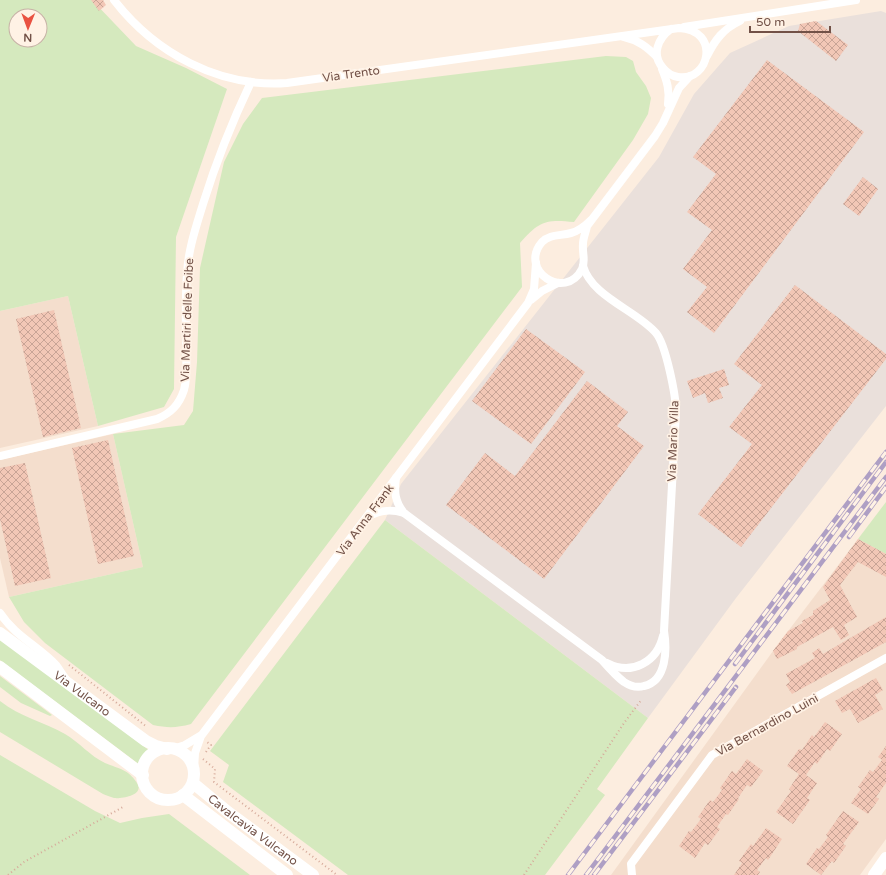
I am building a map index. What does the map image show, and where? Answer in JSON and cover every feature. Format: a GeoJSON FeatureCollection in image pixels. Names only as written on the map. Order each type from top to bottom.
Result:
{"type":"FeatureCollection","features":[{"type":"Feature","properties":{"kind":"main road","name":"Via Vulcano"},"geometry":{"type":"LineString","coordinates":[[0,633],[146,741],[156,746],[170,749]]}},
{"type":"Feature","properties":{"kind":"main road"},"geometry":{"type":"LineString","coordinates":[[0,667],[143,775]]}},
{"type":"Feature","properties":{"kind":"main road"},"geometry":{"type":"LineString","coordinates":[[170,749],[184,754],[189,759],[194,770],[193,783],[187,792],[184,795],[170,800],[157,797],[148,789],[144,783],[143,775],[144,766],[150,757],[158,751],[170,749]]}},
{"type":"Feature","properties":{"kind":"main road","name":"Cavalcavia Vulcano"},"geometry":{"type":"LineString","coordinates":[[193,783],[228,812],[313,875]]}},
{"type":"Feature","properties":{"kind":"main road","name":"Cavalcavia Vulcano"},"geometry":{"type":"LineString","coordinates":[[184,795],[287,875]]}},
{"type":"Feature","properties":{"kind":"main road"},"geometry":{"type":"LineString","coordinates":[[874,875],[886,858]]}},
{"type":"Feature","properties":{"kind":"street","name":"Via Trento"},"geometry":{"type":"LineString","coordinates":[[114,0],[138,26],[174,54],[191,64],[230,78],[271,84],[287,83],[752,17],[856,0]]}},
{"type":"Feature","properties":{"kind":"street","name":"Via Trento"},"geometry":{"type":"LineString","coordinates":[[613,36],[638,41],[648,48],[665,72],[681,78],[690,76],[697,72],[722,32],[735,23],[752,17]]}},
{"type":"Feature","properties":{"kind":"street","name":"Via Trento"},"geometry":{"type":"LineString","coordinates":[[675,28],[687,28],[701,36],[707,51],[706,59]]}},
{"type":"Feature","properties":{"kind":"street"},"geometry":{"type":"LineString","coordinates":[[668,111],[668,88],[666,79],[658,61],[657,49],[659,41],[664,34],[675,28]]}},
{"type":"Feature","properties":{"kind":"street"},"geometry":{"type":"LineString","coordinates":[[563,235],[579,230],[586,226],[591,220],[655,136],[663,123],[679,88],[690,76]]}},
{"type":"Feature","properties":{"kind":"street","name":"Via Martiri delle Foibe"},"geometry":{"type":"LineString","coordinates":[[0,456],[157,419],[167,415],[176,407],[182,398],[186,376],[187,268],[192,237],[217,160],[230,127],[251,82]]}},
{"type":"Feature","properties":{"kind":"street"},"geometry":{"type":"LineString","coordinates":[[583,250],[573,238],[557,235],[543,241],[538,248],[536,263],[539,271],[550,281],[562,283],[573,279],[579,274],[583,266],[585,234],[591,220]]}},
{"type":"Feature","properties":{"kind":"street","name":"Via Anna Frank"},"geometry":{"type":"LineString","coordinates":[[528,303],[534,289],[536,263]]}},
{"type":"Feature","properties":{"kind":"street","name":"Via Mario Villa"},"geometry":{"type":"LineString","coordinates":[[583,266],[586,275],[594,286],[651,328],[660,338],[675,395],[676,412],[664,631],[666,651],[664,661],[658,678],[652,683],[640,687],[632,686],[624,682],[602,660]]}},
{"type":"Feature","properties":{"kind":"street","name":"Via Mario Villa"},"geometry":{"type":"LineString","coordinates":[[562,283],[581,282],[594,286]]}},
{"type":"Feature","properties":{"kind":"street","name":"Via Anna Frank"},"geometry":{"type":"LineString","coordinates":[[194,770],[195,753],[201,736],[528,303],[542,291],[562,283]]}},
{"type":"Feature","properties":{"kind":"street","name":"Via Mario Villa"},"geometry":{"type":"LineString","coordinates":[[396,478],[395,488],[397,502],[404,513]]}},
{"type":"Feature","properties":{"kind":"street","name":"Via Mario Villa"},"geometry":{"type":"LineString","coordinates":[[366,518],[384,510],[404,513],[602,660],[611,665],[623,668],[637,667],[644,663],[655,655],[659,649],[664,631]]}},
{"type":"Feature","properties":{"kind":"street"},"geometry":{"type":"LineString","coordinates":[[0,614],[10,627],[56,666],[70,685]]}},
{"type":"Feature","properties":{"kind":"street","name":"Via Bernardino Luini"},"geometry":{"type":"LineString","coordinates":[[632,875],[631,864],[712,755],[886,658]]}},
{"type":"Feature","properties":{"kind":"street","name":"Via Anna Frank"},"geometry":{"type":"LineString","coordinates":[[170,749],[186,745],[201,736]]}},
{"type":"Feature","properties":{"kind":"path"},"geometry":{"type":"LineString","coordinates":[[524,875],[624,723],[642,699]]}},
{"type":"Feature","properties":{"kind":"path"},"geometry":{"type":"LineString","coordinates":[[8,875],[12,874],[24,862],[123,807]]}},
{"type":"Feature","properties":{"kind":"shaded area"},"geometry":{"type":"Polygon","coordinates":[[[881,11],[886,13],[886,406],[736,598],[648,718],[385,520],[401,484],[659,157],[694,94],[730,53],[789,26],[881,11]]]}},
{"type":"Feature","properties":{"kind":"shaded area"},"geometry":{"type":"Polygon","coordinates":[[[68,296],[98,426],[0,448],[0,311],[68,296]]]}},
{"type":"Feature","properties":{"kind":"shaded area"},"geometry":{"type":"Polygon","coordinates":[[[113,434],[143,567],[9,597],[0,558],[0,460],[113,434]]]}},
{"type":"Feature","properties":{"kind":"shaded area"},"geometry":{"type":"Polygon","coordinates":[[[858,539],[886,554],[886,839],[860,875],[611,875],[773,651],[858,539]]]}},
{"type":"Feature","properties":{"kind":"green space"},"geometry":{"type":"Polygon","coordinates":[[[0,0],[92,0],[136,46],[186,68],[227,89],[176,237],[174,389],[164,407],[98,426],[68,296],[0,311],[0,0]]]}},
{"type":"Feature","properties":{"kind":"green space"},"geometry":{"type":"Polygon","coordinates":[[[606,56],[626,57],[633,61],[636,72],[646,86],[651,98],[648,114],[633,140],[574,222],[556,221],[544,223],[533,230],[520,243],[522,287],[191,724],[172,727],[153,725],[45,643],[24,622],[9,597],[143,567],[113,434],[184,425],[193,411],[197,362],[200,268],[224,162],[243,124],[262,98],[606,56]]]}},
{"type":"Feature","properties":{"kind":"green space"},"geometry":{"type":"Polygon","coordinates":[[[886,502],[886,554],[858,539],[886,502]]]}},
{"type":"Feature","properties":{"kind":"green space"},"geometry":{"type":"Polygon","coordinates":[[[385,520],[648,718],[597,789],[605,795],[545,875],[348,875],[223,782],[229,765],[210,751],[385,520]]]}},
{"type":"Feature","properties":{"kind":"green space"},"geometry":{"type":"Polygon","coordinates":[[[0,638],[150,751],[140,765],[0,660],[0,638]]]}},
{"type":"Feature","properties":{"kind":"green space"},"geometry":{"type":"Polygon","coordinates":[[[0,676],[52,715],[50,716],[21,703],[0,687],[0,676]]]}},
{"type":"Feature","properties":{"kind":"green space"},"geometry":{"type":"Polygon","coordinates":[[[0,701],[8,707],[65,734],[100,760],[127,772],[137,783],[139,787],[138,791],[132,795],[122,798],[114,798],[103,794],[0,732],[0,701]]]}},
{"type":"Feature","properties":{"kind":"green space"},"geometry":{"type":"Polygon","coordinates":[[[0,755],[95,811],[120,823],[169,814],[250,875],[0,875],[0,755]]]}},
{"type":"Feature","properties":{"kind":"building"},"geometry":{"type":"Polygon","coordinates":[[[91,0],[103,0],[106,5],[99,11],[91,0]]]}},
{"type":"Feature","properties":{"kind":"building"},"geometry":{"type":"Polygon","coordinates":[[[816,21],[848,45],[836,61],[798,31],[800,24],[816,21]]]}},
{"type":"Feature","properties":{"kind":"building"},"geometry":{"type":"Polygon","coordinates":[[[767,60],[864,132],[714,333],[687,312],[707,287],[683,269],[712,230],[687,212],[716,174],[693,157],[767,60]]]}},
{"type":"Feature","properties":{"kind":"building"},"geometry":{"type":"Polygon","coordinates":[[[863,177],[878,189],[859,216],[843,204],[863,177]]]}},
{"type":"Feature","properties":{"kind":"building"},"geometry":{"type":"Polygon","coordinates":[[[795,285],[886,354],[886,359],[741,547],[698,514],[752,444],[729,427],[762,385],[734,364],[795,285]]]}},
{"type":"Feature","properties":{"kind":"building"},"geometry":{"type":"Polygon","coordinates":[[[54,310],[81,428],[43,437],[16,319],[54,310]]]}},
{"type":"Feature","properties":{"kind":"building"},"geometry":{"type":"Polygon","coordinates":[[[526,329],[585,372],[531,444],[472,401],[526,329]]]}},
{"type":"Feature","properties":{"kind":"building"},"geometry":{"type":"Polygon","coordinates":[[[724,369],[729,385],[719,388],[723,398],[708,403],[705,393],[693,398],[687,381],[724,369]]]}},
{"type":"Feature","properties":{"kind":"building"},"geometry":{"type":"Polygon","coordinates":[[[587,381],[628,412],[617,426],[644,446],[544,579],[446,505],[485,453],[515,476],[587,381]]]}},
{"type":"Feature","properties":{"kind":"building"},"geometry":{"type":"Polygon","coordinates":[[[108,440],[134,556],[98,564],[72,448],[108,440]]]}},
{"type":"Feature","properties":{"kind":"building"},"geometry":{"type":"Polygon","coordinates":[[[25,463],[51,578],[15,586],[0,519],[0,468],[25,463]]]}},
{"type":"Feature","properties":{"kind":"building"},"geometry":{"type":"Polygon","coordinates":[[[858,539],[886,554],[886,577],[858,562],[840,585],[857,617],[844,625],[849,635],[841,640],[833,627],[797,647],[797,649],[777,659],[773,651],[788,631],[803,623],[802,621],[813,615],[813,611],[830,600],[823,587],[858,539]]]}},
{"type":"Feature","properties":{"kind":"building"},"geometry":{"type":"Polygon","coordinates":[[[886,617],[886,642],[792,694],[786,685],[790,682],[786,674],[815,658],[812,653],[819,648],[823,654],[886,617]]]}},
{"type":"Feature","properties":{"kind":"building"},"geometry":{"type":"Polygon","coordinates":[[[876,678],[883,690],[875,695],[883,709],[858,723],[850,709],[842,713],[835,701],[876,678]]]}},
{"type":"Feature","properties":{"kind":"building"},"geometry":{"type":"Polygon","coordinates":[[[825,722],[842,734],[830,751],[827,749],[817,764],[815,762],[806,775],[817,783],[807,798],[810,800],[793,824],[776,812],[791,791],[789,789],[799,774],[787,766],[799,749],[802,750],[812,735],[814,737],[825,722]]]}},
{"type":"Feature","properties":{"kind":"building"},"geometry":{"type":"Polygon","coordinates":[[[886,746],[886,783],[876,797],[879,799],[868,814],[851,803],[861,789],[858,787],[870,770],[873,772],[882,760],[878,757],[886,746]]]}},
{"type":"Feature","properties":{"kind":"building"},"geometry":{"type":"Polygon","coordinates":[[[747,759],[763,771],[751,787],[747,785],[728,815],[726,814],[717,827],[720,829],[708,845],[705,843],[695,858],[679,846],[689,831],[691,832],[701,819],[698,817],[710,800],[713,802],[722,790],[720,788],[732,771],[736,774],[747,759]]]}},
{"type":"Feature","properties":{"kind":"building"},"geometry":{"type":"Polygon","coordinates":[[[843,811],[859,822],[843,844],[846,846],[834,863],[832,861],[821,875],[806,864],[817,848],[819,849],[828,837],[826,835],[843,811]]]}},
{"type":"Feature","properties":{"kind":"building"},"geometry":{"type":"Polygon","coordinates":[[[766,828],[782,839],[768,860],[766,858],[757,870],[760,872],[758,875],[734,875],[742,863],[739,861],[751,844],[753,846],[766,828]]]}},
{"type":"Feature","properties":{"kind":"railway"},"geometry":{"type":"LineString","coordinates":[[568,875],[886,452]]}},
{"type":"Feature","properties":{"kind":"railway"},"geometry":{"type":"LineString","coordinates":[[735,664],[886,462]]}},
{"type":"Feature","properties":{"kind":"railway"},"geometry":{"type":"LineString","coordinates":[[586,875],[886,477]]}},
{"type":"Feature","properties":{"kind":"railway"},"geometry":{"type":"LineString","coordinates":[[849,537],[886,487]]}},
{"type":"Feature","properties":{"kind":"railway"},"geometry":{"type":"LineString","coordinates":[[594,875],[736,687]]}}]}
